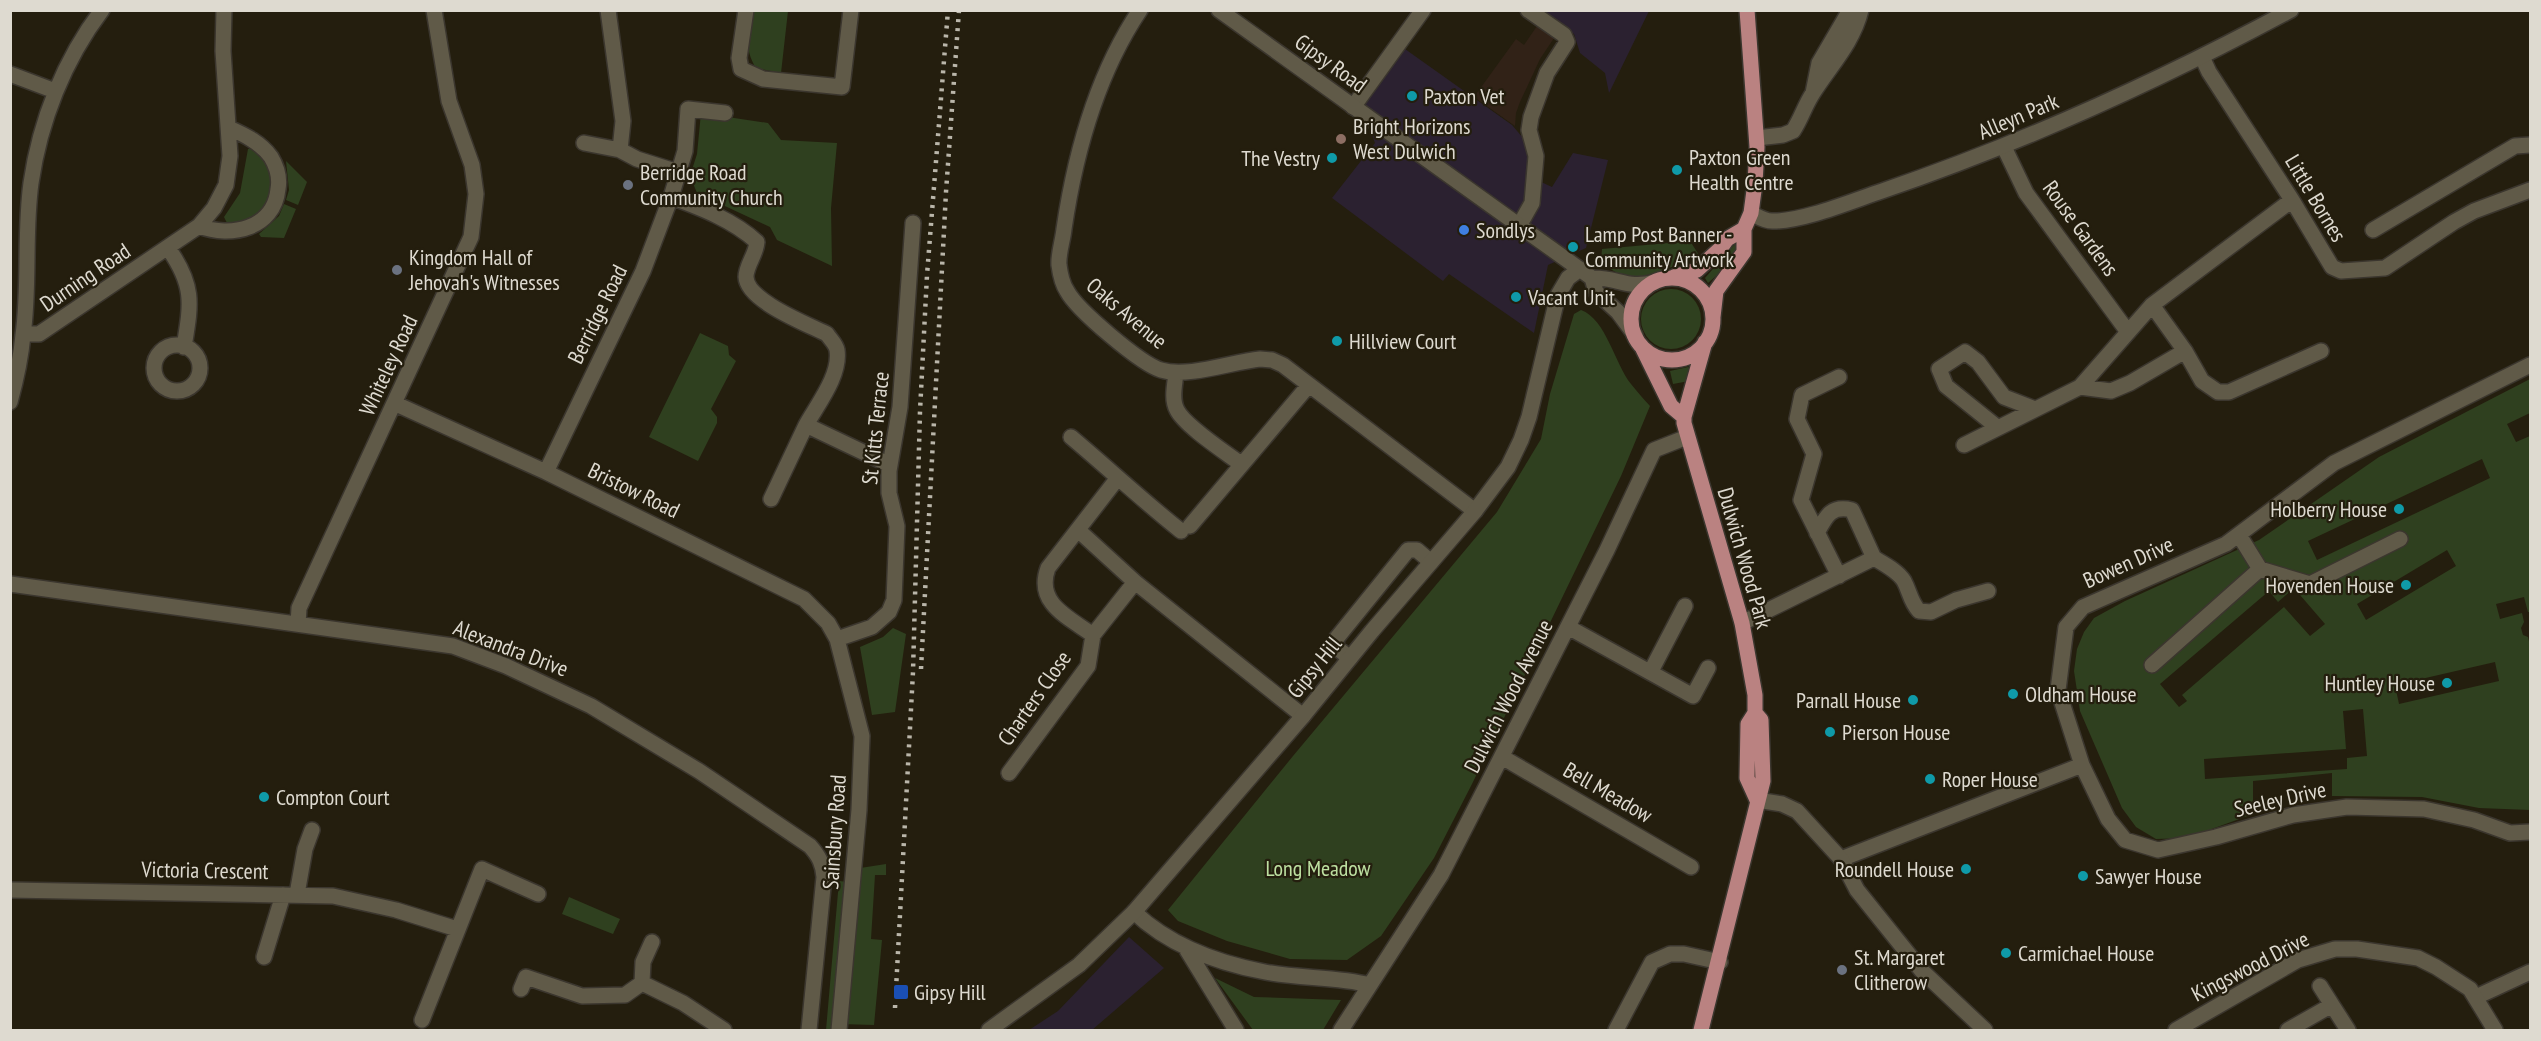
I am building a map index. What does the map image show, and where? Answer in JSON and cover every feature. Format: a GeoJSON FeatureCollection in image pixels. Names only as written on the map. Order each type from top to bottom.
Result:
{"type":"FeatureCollection","features":[{"type":"Feature","properties":{"kind":"main road"},"geometry":{"type":"LineString","coordinates":[[1744,229],[1727,239],[1697,270],[1661,280],[1643,290],[1635,301],[1632,314],[1636,338],[1653,355],[1672,359],[1691,355],[1705,342],[1711,330],[1716,291],[1744,252],[1744,229],[1751,213],[1755,183],[1757,138],[1747,10]]}},
{"type":"Feature","properties":{"kind":"main road"},"geometry":{"type":"LineString","coordinates":[[1661,280],[1689,282],[1699,289],[1710,305],[1713,317]]}},
{"type":"Feature","properties":{"kind":"main road","name":"Dulwich Wood Park"},"geometry":{"type":"LineString","coordinates":[[1636,338],[1671,405],[1684,417]]}},
{"type":"Feature","properties":{"kind":"main road","name":"Dulwich Wood Park"},"geometry":{"type":"LineString","coordinates":[[1705,342],[1684,417],[1687,437],[1742,623],[1755,695],[1755,713],[1748,722],[1747,778],[1757,800]]}},
{"type":"Feature","properties":{"kind":"main road"},"geometry":{"type":"LineString","coordinates":[[1701,1030],[1720,962],[1757,800]]}},
{"type":"Feature","properties":{"kind":"street"},"geometry":{"type":"LineString","coordinates":[[10,402],[24,334],[31,184],[38,144],[55,91],[72,57],[102,10]]}},
{"type":"Feature","properties":{"kind":"street","name":"Durning Road"},"geometry":{"type":"LineString","coordinates":[[24,334],[39,334],[199,226],[214,208],[226,185],[230,156],[223,51],[224,10]]}},
{"type":"Feature","properties":{"kind":"street","name":"Whiteley Road"},"geometry":{"type":"LineString","coordinates":[[298,624],[299,608],[396,404],[471,237],[476,194],[472,165],[449,101],[434,10]]}},
{"type":"Feature","properties":{"kind":"street"},"geometry":{"type":"LineString","coordinates":[[608,10],[623,121],[620,150]]}},
{"type":"Feature","properties":{"kind":"street"},"geometry":{"type":"LineString","coordinates":[[746,10],[740,58],[741,69],[763,79],[842,87],[851,10]]}},
{"type":"Feature","properties":{"kind":"street","name":"Oaks Avenue"},"geometry":{"type":"LineString","coordinates":[[1140,10],[1112,60],[1087,129],[1067,208],[1059,264],[1066,290],[1077,305],[1150,366],[1176,373],[1247,360],[1272,360],[1283,365],[1475,511]]}},
{"type":"Feature","properties":{"kind":"street","name":"Gipsy Road"},"geometry":{"type":"LineString","coordinates":[[1219,10],[1586,273],[1607,277],[1632,286],[1661,280]]}},
{"type":"Feature","properties":{"kind":"street"},"geometry":{"type":"LineString","coordinates":[[1353,107],[1423,10]]}},
{"type":"Feature","properties":{"kind":"street"},"geometry":{"type":"LineString","coordinates":[[1519,226],[1532,203],[1536,156],[1529,130],[1531,117],[1547,73],[1567,42],[1564,35],[1528,10]]}},
{"type":"Feature","properties":{"kind":"street"},"geometry":{"type":"LineString","coordinates":[[1813,93],[1819,63],[1850,10]]}},
{"type":"Feature","properties":{"kind":"street"},"geometry":{"type":"LineString","coordinates":[[1757,138],[1793,131],[1813,93],[1848,43],[1861,10]]}},
{"type":"Feature","properties":{"kind":"street","name":"Alleyn Park"},"geometry":{"type":"LineString","coordinates":[[1751,213],[1770,221],[1802,216],[1888,189],[2004,147],[2048,129],[2202,57],[2290,10]]}},
{"type":"Feature","properties":{"kind":"street","name":"Little Bornes"},"geometry":{"type":"LineString","coordinates":[[2202,57],[2209,72],[2292,200],[2332,267],[2341,272],[2385,268],[2474,211],[2530,190]]}},
{"type":"Feature","properties":{"kind":"street"},"geometry":{"type":"LineString","coordinates":[[10,74],[55,91]]}},
{"type":"Feature","properties":{"kind":"street","name":"Berridge Road"},"geometry":{"type":"LineString","coordinates":[[546,472],[643,270],[671,197],[685,151],[688,109],[725,113]]}},
{"type":"Feature","properties":{"kind":"street"},"geometry":{"type":"LineString","coordinates":[[199,226],[215,232],[236,232],[252,227],[271,212],[278,199],[278,171],[272,158],[263,148],[246,136],[229,128]]}},
{"type":"Feature","properties":{"kind":"street"},"geometry":{"type":"LineString","coordinates":[[584,143],[620,150],[637,159],[678,172]]}},
{"type":"Feature","properties":{"kind":"street","name":"Little Bornes"},"geometry":{"type":"LineString","coordinates":[[2373,230],[2515,146],[2530,145]]}},
{"type":"Feature","properties":{"kind":"street","name":"Rouse Gardens"},"geometry":{"type":"LineString","coordinates":[[2004,147],[2026,193],[2128,332]]}},
{"type":"Feature","properties":{"kind":"street"},"geometry":{"type":"LineString","coordinates":[[671,197],[705,210],[746,232],[757,242],[756,252],[746,273],[750,290],[764,302],[827,334],[837,350],[836,366],[771,499]]}},
{"type":"Feature","properties":{"kind":"street"},"geometry":{"type":"LineString","coordinates":[[1964,446],[2080,387],[2152,305],[2292,200]]}},
{"type":"Feature","properties":{"kind":"street","name":"St Kitts Terrace"},"geometry":{"type":"LineString","coordinates":[[837,639],[872,627],[889,612],[894,600],[897,525],[889,493],[890,465],[900,407],[913,223]]}},
{"type":"Feature","properties":{"kind":"street"},"geometry":{"type":"LineString","coordinates":[[168,248],[182,269],[192,302],[184,347]]}},
{"type":"Feature","properties":{"kind":"street","name":"Gipsy Road"},"geometry":{"type":"LineString","coordinates":[[1586,273],[1596,292],[1618,312],[1636,338]]}},
{"type":"Feature","properties":{"kind":"street","name":"Gipsy Hill"},"geometry":{"type":"LineString","coordinates":[[989,1030],[1079,965],[1134,912],[1304,716],[1350,658],[1475,511],[1508,467],[1521,440],[1532,406],[1558,295],[1568,278],[1586,273]]}},
{"type":"Feature","properties":{"kind":"street"},"geometry":{"type":"LineString","coordinates":[[2152,305],[2185,351],[2202,381],[2218,392],[2229,392],[2321,351]]}},
{"type":"Feature","properties":{"kind":"street"},"geometry":{"type":"LineString","coordinates":[[2080,387],[2111,391],[2130,383],[2185,351]]}},
{"type":"Feature","properties":{"kind":"street"},"geometry":{"type":"LineString","coordinates":[[1997,428],[1946,386],[1939,369],[1965,352],[1978,362],[2004,397],[2035,409]]}},
{"type":"Feature","properties":{"kind":"street","name":"Bowen Drive"},"geometry":{"type":"LineString","coordinates":[[2082,765],[2058,690],[2066,627],[2083,607],[2226,544],[2334,463],[2530,365]]}},
{"type":"Feature","properties":{"kind":"street"},"geometry":{"type":"LineString","coordinates":[[1176,373],[1174,395],[1176,408],[1184,419],[1241,464]]}},
{"type":"Feature","properties":{"kind":"street"},"geometry":{"type":"LineString","coordinates":[[1839,377],[1802,395],[1797,419],[1814,454],[1801,500],[1839,576]]}},
{"type":"Feature","properties":{"kind":"street"},"geometry":{"type":"LineString","coordinates":[[1071,437],[1117,479],[1185,529],[1309,385]]}},
{"type":"Feature","properties":{"kind":"street","name":"Bristow Road"},"geometry":{"type":"LineString","coordinates":[[396,404],[546,472],[804,599],[828,623],[837,639]]}},
{"type":"Feature","properties":{"kind":"street"},"geometry":{"type":"LineString","coordinates":[[806,425],[890,465]]}},
{"type":"Feature","properties":{"kind":"street","name":"Dulwich Wood Avenue"},"geometry":{"type":"LineString","coordinates":[[1341,1030],[1441,875],[1568,627],[1654,450],[1687,437]]}},
{"type":"Feature","properties":{"kind":"street","name":"Charters Close"},"geometry":{"type":"LineString","coordinates":[[1009,773],[1088,666],[1093,635],[1053,605],[1046,595],[1043,580],[1048,568],[1117,479]]}},
{"type":"Feature","properties":{"kind":"street"},"geometry":{"type":"LineString","coordinates":[[1817,533],[1830,512],[1841,507],[1852,510],[1874,558],[1904,580],[1911,602],[1919,611],[1930,612],[1956,600],[1988,591]]}},
{"type":"Feature","properties":{"kind":"street"},"geometry":{"type":"LineString","coordinates":[[1078,530],[1135,582],[1304,716]]}},
{"type":"Feature","properties":{"kind":"street"},"geometry":{"type":"LineString","coordinates":[[2239,535],[2260,569],[2310,584],[2400,539]]}},
{"type":"Feature","properties":{"kind":"street"},"geometry":{"type":"LineString","coordinates":[[1350,658],[1337,648],[1336,639],[1408,550],[1417,550],[1431,562]]}},
{"type":"Feature","properties":{"kind":"street"},"geometry":{"type":"LineString","coordinates":[[1742,623],[1874,558]]}},
{"type":"Feature","properties":{"kind":"street"},"geometry":{"type":"LineString","coordinates":[[2152,665],[2260,569]]}},
{"type":"Feature","properties":{"kind":"street"},"geometry":{"type":"LineString","coordinates":[[1093,635],[1135,582]]}},
{"type":"Feature","properties":{"kind":"street","name":"Alexandra Drive"},"geometry":{"type":"LineString","coordinates":[[10,584],[453,646],[506,666],[600,712],[699,771],[810,846],[823,865],[824,877],[808,1030]]}},
{"type":"Feature","properties":{"kind":"street"},"geometry":{"type":"LineString","coordinates":[[1651,671],[1685,606]]}},
{"type":"Feature","properties":{"kind":"street"},"geometry":{"type":"LineString","coordinates":[[1568,627],[1693,696],[1708,668]]}},
{"type":"Feature","properties":{"kind":"street","name":"Sainsbury Road"},"geometry":{"type":"LineString","coordinates":[[837,639],[862,736],[859,810],[839,1030]]}},
{"type":"Feature","properties":{"kind":"street","name":"Bell Meadow"},"geometry":{"type":"LineString","coordinates":[[1502,757],[1691,867]]}},
{"type":"Feature","properties":{"kind":"street"},"geometry":{"type":"LineString","coordinates":[[1841,859],[2082,765]]}},
{"type":"Feature","properties":{"kind":"street","name":"Seeley Drive"},"geometry":{"type":"LineString","coordinates":[[2082,765],[2109,819],[2125,840],[2158,850],[2216,837],[2293,814],[2347,807],[2424,809],[2474,820],[2510,833],[2530,832]]}},
{"type":"Feature","properties":{"kind":"street"},"geometry":{"type":"LineString","coordinates":[[1757,800],[1782,804],[1797,811],[1841,859],[1857,890],[1922,971],[1985,1030]]}},
{"type":"Feature","properties":{"kind":"street"},"geometry":{"type":"LineString","coordinates":[[264,957],[290,894],[312,830]]}},
{"type":"Feature","properties":{"kind":"street"},"geometry":{"type":"LineString","coordinates":[[422,1020],[482,868],[538,894]]}},
{"type":"Feature","properties":{"kind":"street","name":"Victoria Crescent"},"geometry":{"type":"LineString","coordinates":[[10,890],[333,896],[396,910],[457,929]]}},
{"type":"Feature","properties":{"kind":"street"},"geometry":{"type":"LineString","coordinates":[[1134,912],[1154,930],[1187,950],[1265,972],[1370,986]]}},
{"type":"Feature","properties":{"kind":"street"},"geometry":{"type":"LineString","coordinates":[[642,983],[643,962],[652,942]]}},
{"type":"Feature","properties":{"kind":"street"},"geometry":{"type":"LineString","coordinates":[[1187,950],[1236,1030]]}},
{"type":"Feature","properties":{"kind":"street","name":"Kingswood Drive"},"geometry":{"type":"LineString","coordinates":[[2176,1030],[2298,960],[2335,950],[2376,951],[2418,958],[2470,989],[2495,1030]]}},
{"type":"Feature","properties":{"kind":"street"},"geometry":{"type":"LineString","coordinates":[[1616,1030],[1652,962],[1670,954],[1684,954],[1720,962]]}},
{"type":"Feature","properties":{"kind":"street"},"geometry":{"type":"LineString","coordinates":[[2476,997],[2530,972]]}},
{"type":"Feature","properties":{"kind":"street"},"geometry":{"type":"LineString","coordinates":[[521,989],[526,977],[582,996],[626,995],[642,983]]}},
{"type":"Feature","properties":{"kind":"street"},"geometry":{"type":"LineString","coordinates":[[642,983],[683,1003],[724,1030]]}},
{"type":"Feature","properties":{"kind":"street"},"geometry":{"type":"LineString","coordinates":[[2320,986],[2348,1030]]}},
{"type":"Feature","properties":{"kind":"street"},"geometry":{"type":"LineString","coordinates":[[2288,1030],[2332,1005]]}},
{"type":"Feature","properties":{"kind":"shaded area"},"geometry":{"type":"Polygon","coordinates":[[[1537,11],[1649,11],[1609,93],[1605,73],[1580,53],[1574,34],[1537,11]]]}},
{"type":"Feature","properties":{"kind":"shaded area"},"geometry":{"type":"Polygon","coordinates":[[[1537,26],[1554,38],[1540,59],[1520,102],[1515,126],[1474,97],[1516,39],[1524,45],[1537,26]]]}},
{"type":"Feature","properties":{"kind":"shaded area"},"geometry":{"type":"Polygon","coordinates":[[[1405,49],[1512,125],[1541,159],[1539,181],[1552,187],[1573,153],[1608,160],[1586,248],[1548,265],[1534,333],[1449,274],[1443,281],[1332,198],[1375,143],[1361,105],[1405,49]]]}},
{"type":"Feature","properties":{"kind":"shaded area"},"geometry":{"type":"Polygon","coordinates":[[[1129,937],[1164,968],[1092,1030],[1029,1030],[1058,1011],[1129,937]]]}},
{"type":"Feature","properties":{"kind":"green space"},"geometry":{"type":"Polygon","coordinates":[[[750,11],[788,11],[781,73],[756,68],[752,61],[748,40],[750,11]]]}},
{"type":"Feature","properties":{"kind":"green space"},"geometry":{"type":"Polygon","coordinates":[[[701,113],[768,123],[781,140],[837,143],[831,208],[832,266],[777,240],[770,227],[697,193],[690,176],[697,154],[701,113]]]}},
{"type":"Feature","properties":{"kind":"green space"},"geometry":{"type":"Polygon","coordinates":[[[248,149],[254,149],[264,160],[271,185],[269,196],[263,207],[254,215],[242,221],[227,223],[224,217],[240,193],[248,149]]]}},
{"type":"Feature","properties":{"kind":"green space"},"geometry":{"type":"Polygon","coordinates":[[[286,161],[307,182],[298,205],[286,200],[289,190],[286,161]]]}},
{"type":"Feature","properties":{"kind":"green space"},"geometry":{"type":"Polygon","coordinates":[[[284,204],[296,209],[284,238],[261,237],[259,234],[279,216],[284,204]]]}},
{"type":"Feature","properties":{"kind":"green space"},"geometry":{"type":"Polygon","coordinates":[[[1690,241],[1699,255],[1667,269],[1640,277],[1630,277],[1616,272],[1601,261],[1602,249],[1690,241]]]}},
{"type":"Feature","properties":{"kind":"green space"},"geometry":{"type":"Polygon","coordinates":[[[1735,244],[1738,246],[1724,269],[1708,283],[1705,278],[1735,244]]]}},
{"type":"Feature","properties":{"kind":"green space"},"geometry":{"type":"Polygon","coordinates":[[[1671,289],[1688,294],[1696,302],[1701,319],[1696,336],[1688,344],[1671,349],[1654,344],[1646,336],[1641,319],[1646,302],[1654,294],[1671,289]]]}},
{"type":"Feature","properties":{"kind":"green space","name":"Long Meadow"},"geometry":{"type":"Polygon","coordinates":[[[1581,310],[1590,315],[1604,332],[1625,375],[1650,406],[1621,476],[1434,858],[1381,936],[1347,960],[1290,959],[1227,941],[1178,921],[1168,910],[1497,512],[1541,439],[1550,394],[1574,314],[1581,310]]]}},
{"type":"Feature","properties":{"kind":"green space"},"geometry":{"type":"Polygon","coordinates":[[[700,333],[728,346],[729,355],[736,361],[711,409],[717,417],[717,423],[698,461],[649,437],[700,333]]]}},
{"type":"Feature","properties":{"kind":"green space"},"geometry":{"type":"Polygon","coordinates":[[[1688,367],[1691,370],[1689,381],[1673,384],[1670,371],[1688,367]]]}},
{"type":"Feature","properties":{"kind":"green space"},"geometry":{"type":"Polygon","coordinates":[[[2530,379],[2530,413],[2507,424],[2516,442],[2530,436],[2530,612],[2528,612],[2524,597],[2496,604],[2500,619],[2522,613],[2524,622],[2521,628],[2523,635],[2528,637],[2530,646],[2530,810],[2479,808],[2422,797],[2332,796],[2332,773],[2253,781],[2253,814],[2187,838],[2156,839],[2136,827],[2122,808],[2080,711],[2074,671],[2077,649],[2084,632],[2094,618],[2125,601],[2259,540],[2379,457],[2530,379]],[[2482,459],[2308,541],[2317,560],[2490,478],[2482,459]],[[2447,550],[2357,604],[2366,620],[2456,566],[2447,550]],[[2294,588],[2278,602],[2269,591],[2160,684],[2179,707],[2187,701],[2182,695],[2284,607],[2310,636],[2325,624],[2294,588]],[[2495,662],[2395,685],[2399,704],[2499,681],[2495,662]],[[2363,709],[2343,711],[2346,749],[2204,759],[2205,779],[2347,769],[2347,758],[2367,756],[2363,709]]]}},
{"type":"Feature","properties":{"kind":"green space"},"geometry":{"type":"Polygon","coordinates":[[[893,628],[906,634],[895,712],[872,715],[860,647],[883,637],[893,628]]]}},
{"type":"Feature","properties":{"kind":"green space"},"geometry":{"type":"Polygon","coordinates":[[[886,864],[886,875],[875,875],[871,939],[882,940],[874,1025],[840,1024],[854,869],[886,864]]]}},
{"type":"Feature","properties":{"kind":"green space"},"geometry":{"type":"Polygon","coordinates":[[[839,881],[848,882],[834,1030],[826,1030],[839,881]]]}},
{"type":"Feature","properties":{"kind":"green space"},"geometry":{"type":"Polygon","coordinates":[[[569,897],[620,919],[613,934],[562,914],[569,897]]]}},
{"type":"Feature","properties":{"kind":"green space"},"geometry":{"type":"Polygon","coordinates":[[[1215,978],[1254,997],[1341,1000],[1323,1030],[1253,1030],[1215,978]]]}},
{"type":"Feature","properties":{"kind":"railway"},"geometry":{"type":"LineString","coordinates":[[895,1008],[913,672],[920,411],[927,275],[948,10]]}},
{"type":"Feature","properties":{"kind":"railway"},"geometry":{"type":"LineString","coordinates":[[921,669],[946,192],[959,10]]}},
{"type":"Feature","properties":{"kind":"place","name":"Paxton Vet"},"geometry":{"type":"Point","coordinates":[1412,96]}},
{"type":"Feature","properties":{"kind":"place","name":"Bright Horizons West Dulwich"},"geometry":{"type":"Point","coordinates":[1341,139]}},
{"type":"Feature","properties":{"kind":"place","name":"The Vestry"},"geometry":{"type":"Point","coordinates":[1332,158]}},
{"type":"Feature","properties":{"kind":"place","name":"Paxton Green Health Centre"},"geometry":{"type":"Point","coordinates":[1677,170]}},
{"type":"Feature","properties":{"kind":"place","name":"Berridge Road Community Church"},"geometry":{"type":"Point","coordinates":[628,185]}},
{"type":"Feature","properties":{"kind":"place","name":"Sondlys"},"geometry":{"type":"Point","coordinates":[1464,230]}},
{"type":"Feature","properties":{"kind":"place","name":"Lamp Post Banner - Community Artwork"},"geometry":{"type":"Point","coordinates":[1573,247]}},
{"type":"Feature","properties":{"kind":"place","name":"Kingdom Hall of Jehovah's Witnesses"},"geometry":{"type":"Point","coordinates":[397,270]}},
{"type":"Feature","properties":{"kind":"place","name":"Vacant Unit"},"geometry":{"type":"Point","coordinates":[1516,297]}},
{"type":"Feature","properties":{"kind":"place","name":"Hillview Court"},"geometry":{"type":"Point","coordinates":[1337,341]}},
{"type":"Feature","properties":{"kind":"place","name":"Holberry House"},"geometry":{"type":"Point","coordinates":[2399,509]}},
{"type":"Feature","properties":{"kind":"place","name":"Hovenden House"},"geometry":{"type":"Point","coordinates":[2406,585]}},
{"type":"Feature","properties":{"kind":"place","name":"Huntley House"},"geometry":{"type":"Point","coordinates":[2447,683]}},
{"type":"Feature","properties":{"kind":"place","name":"Oldham House"},"geometry":{"type":"Point","coordinates":[2013,694]}},
{"type":"Feature","properties":{"kind":"place","name":"Parnall House"},"geometry":{"type":"Point","coordinates":[1913,700]}},
{"type":"Feature","properties":{"kind":"place","name":"Pierson House"},"geometry":{"type":"Point","coordinates":[1830,732]}},
{"type":"Feature","properties":{"kind":"place","name":"Roper House"},"geometry":{"type":"Point","coordinates":[1930,779]}},
{"type":"Feature","properties":{"kind":"place","name":"Compton Court"},"geometry":{"type":"Point","coordinates":[264,797]}},
{"type":"Feature","properties":{"kind":"place","name":"Roundell House"},"geometry":{"type":"Point","coordinates":[1966,869]}},
{"type":"Feature","properties":{"kind":"place","name":"Sawyer House"},"geometry":{"type":"Point","coordinates":[2083,876]}},
{"type":"Feature","properties":{"kind":"place","name":"Carmichael House"},"geometry":{"type":"Point","coordinates":[2006,953]}},
{"type":"Feature","properties":{"kind":"place","name":"St. Margaret Clitherow"},"geometry":{"type":"Point","coordinates":[1842,970]}},
{"type":"Feature","properties":{"kind":"place","name":"Gipsy Hill"},"geometry":{"type":"Point","coordinates":[901,992]}}]}
